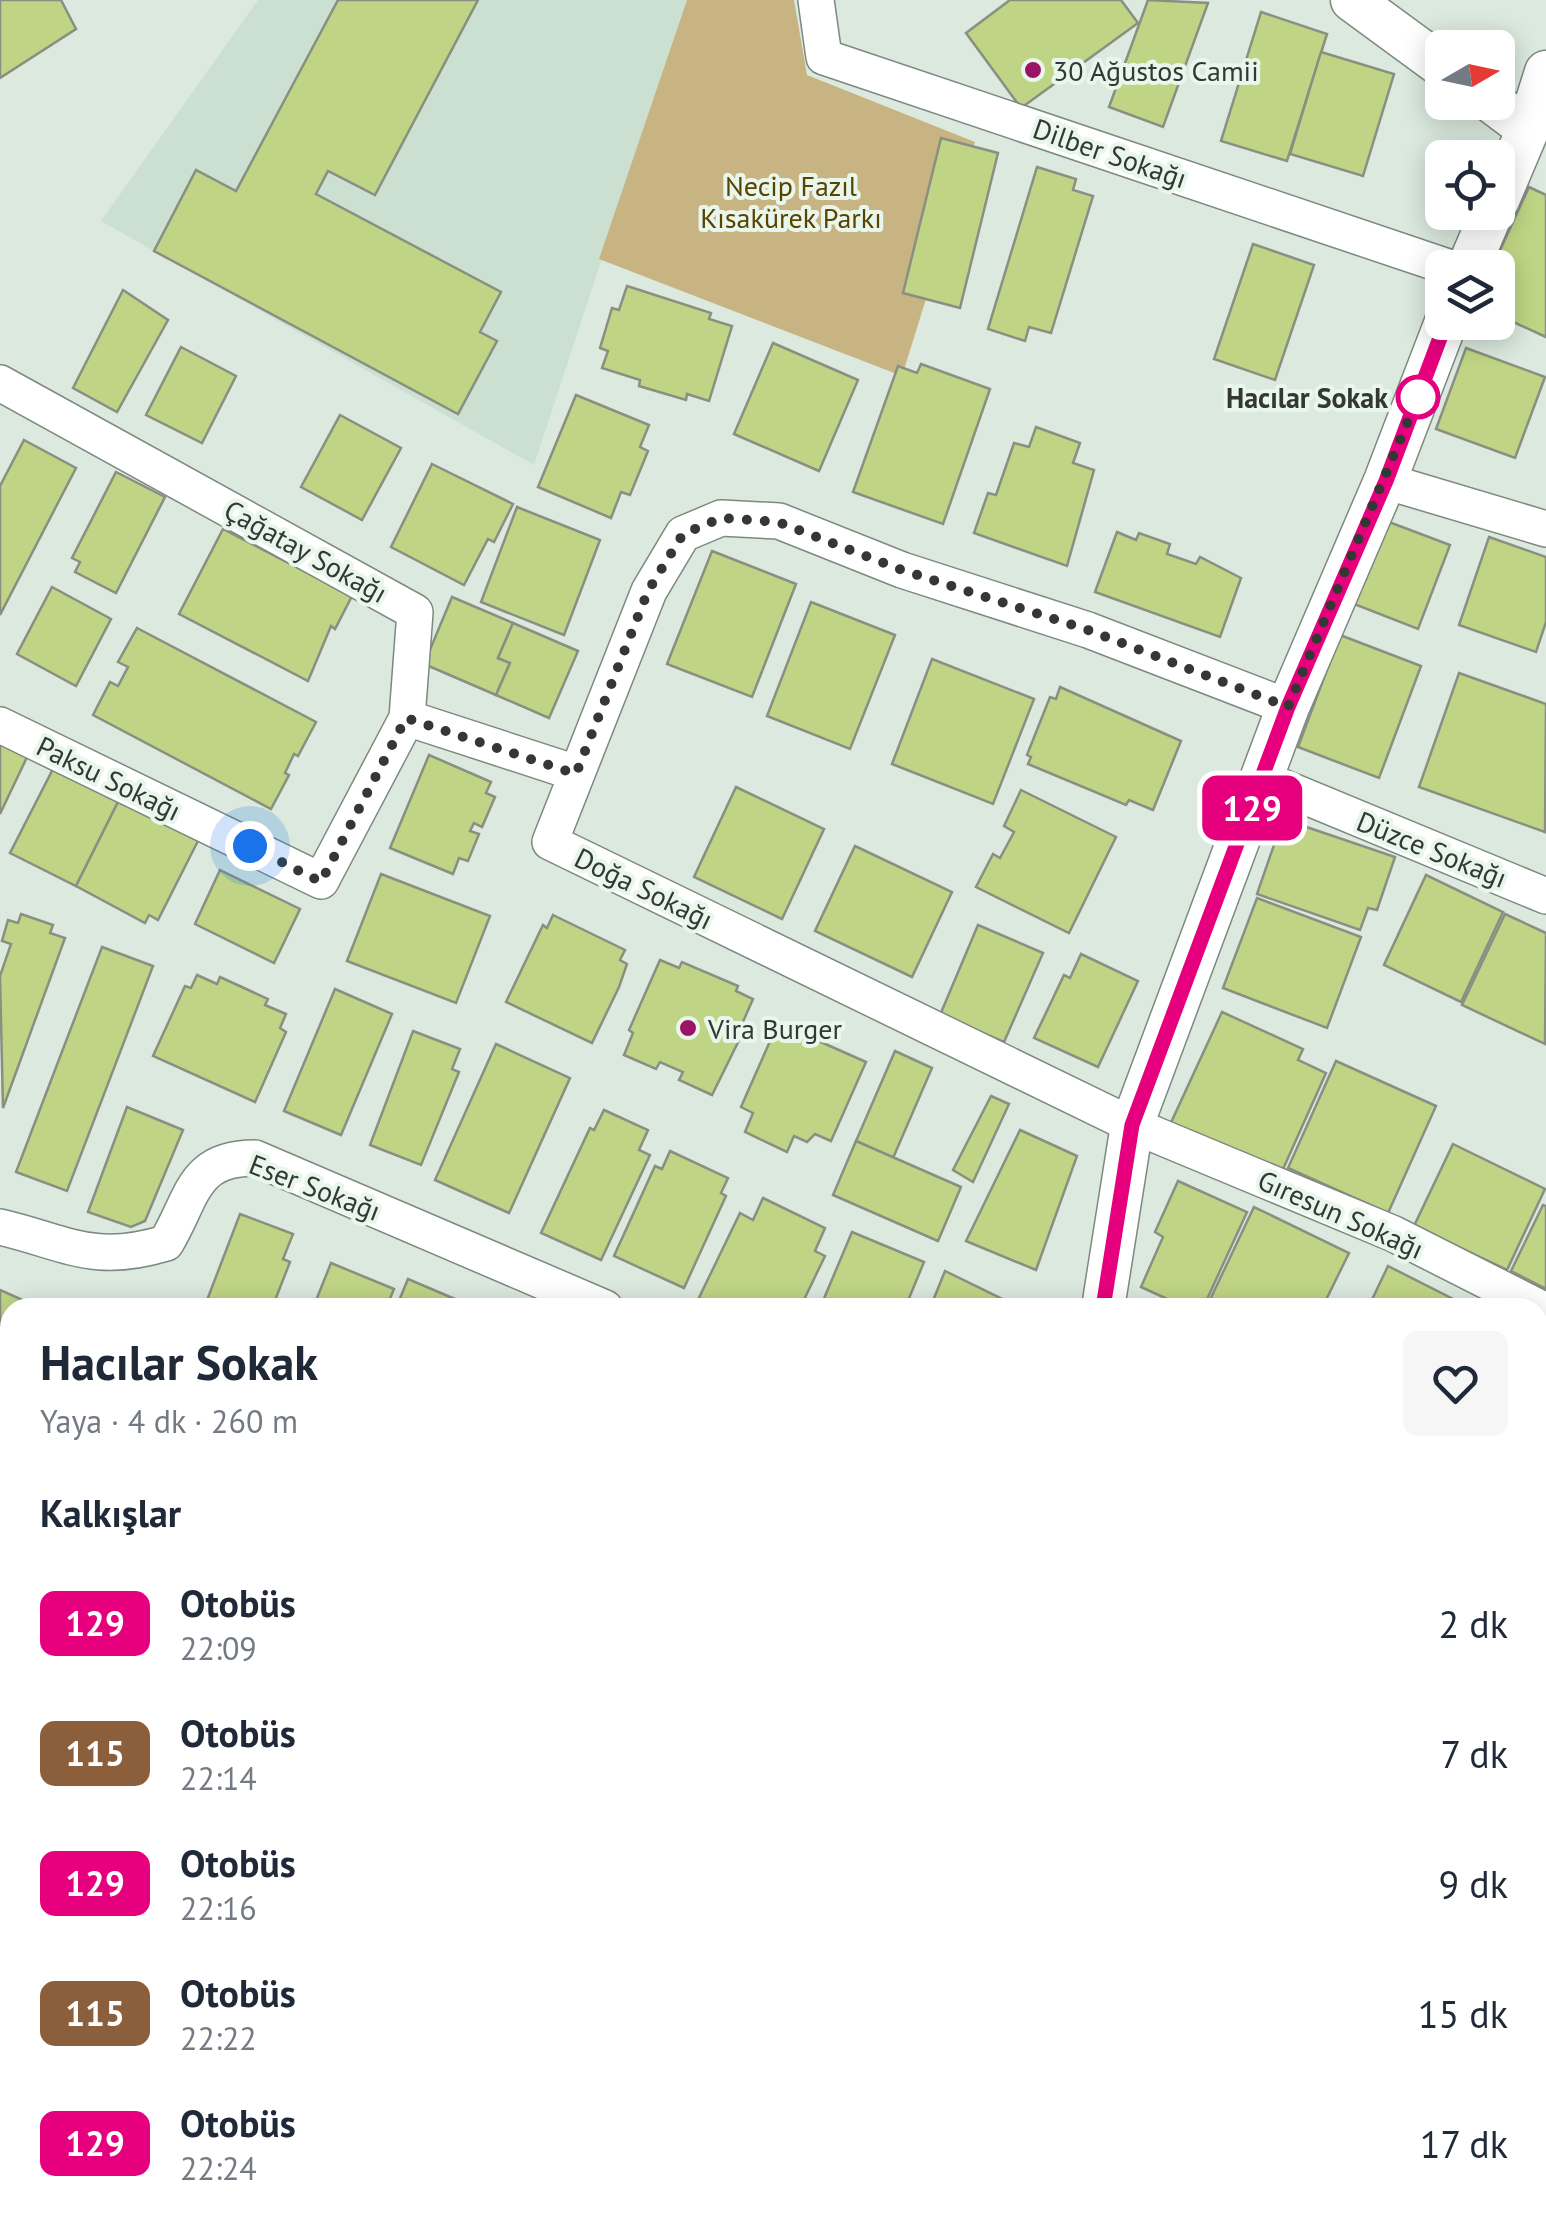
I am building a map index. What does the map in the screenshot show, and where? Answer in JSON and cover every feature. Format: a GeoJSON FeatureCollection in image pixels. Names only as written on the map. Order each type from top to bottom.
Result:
{"type":"FeatureCollection","features":[{"type":"Feature","properties":{"kind":"street","name":"Dilber Sokağı"},"geometry":{"type":"LineString","coordinates":[[816,0],[824,57],[1425,259]]}},
{"type":"Feature","properties":{"kind":"street"},"geometry":{"type":"LineString","coordinates":[[1352,0],[1425,54]]}},
{"type":"Feature","properties":{"kind":"street"},"geometry":{"type":"LineString","coordinates":[[1515,172],[1537,135],[1546,72]]}},
{"type":"Feature","properties":{"kind":"street"},"geometry":{"type":"LineString","coordinates":[[1515,119],[1537,135]]}},
{"type":"Feature","properties":{"kind":"street"},"geometry":{"type":"LineString","coordinates":[[1105,1298],[1132,1125],[1288,707],[1386,481],[1439,340]]}},
{"type":"Feature","properties":{"kind":"street","name":"Çağatay Sokağı"},"geometry":{"type":"LineString","coordinates":[[0,383],[415,612],[406,718]]}},
{"type":"Feature","properties":{"kind":"street"},"geometry":{"type":"LineString","coordinates":[[1386,481],[1546,530]]}},
{"type":"Feature","properties":{"kind":"street","name":"Doğa Sokağı"},"geometry":{"type":"LineString","coordinates":[[1132,1125],[550,842],[648,591],[683,534],[721,518],[778,522],[902,570],[1088,630],[1288,707]]}},
{"type":"Feature","properties":{"kind":"street"},"geometry":{"type":"LineString","coordinates":[[406,718],[576,774]]}},
{"type":"Feature","properties":{"kind":"street","name":"Paksu Sokağı"},"geometry":{"type":"LineString","coordinates":[[0,724],[321,882],[406,718]]}},
{"type":"Feature","properties":{"kind":"street","name":"Düzce Sokağı"},"geometry":{"type":"LineString","coordinates":[[1263,779],[1546,896]]}},
{"type":"Feature","properties":{"kind":"street","name":"Gıresun Sokağı"},"geometry":{"type":"LineString","coordinates":[[1132,1125],[1394,1234],[1522,1298]]}},
{"type":"Feature","properties":{"kind":"street","name":"Eser Sokağı"},"geometry":{"type":"LineString","coordinates":[[0,1227],[76,1252],[128,1254],[166,1244],[200,1176],[225,1158],[255,1158],[582,1298]]}},
{"type":"Feature","properties":{"kind":"shaded area"},"geometry":{"type":"Polygon","coordinates":[[[258,0],[687,0],[534,465],[101,221],[258,0]]]}},
{"type":"Feature","properties":{"kind":"green space","name":"Necip Fazıl Kısakürek Parkı"},"geometry":{"type":"Polygon","coordinates":[[[687,0],[794,0],[807,75],[975,142],[902,376],[599,259],[687,0]]]}},
{"type":"Feature","properties":{"kind":"building"},"geometry":{"type":"Polygon","coordinates":[[[0,0],[61,0],[76,29],[0,78],[0,0]]]}},
{"type":"Feature","properties":{"kind":"building"},"geometry":{"type":"Polygon","coordinates":[[[338,0],[478,0],[375,195],[328,171],[316,194],[501,292],[480,332],[497,341],[458,414],[154,251],[196,170],[236,191],[338,0]]]}},
{"type":"Feature","properties":{"kind":"building","name":"30 Ağustos Camii"},"geometry":{"type":"Polygon","coordinates":[[[1010,0],[1121,0],[1138,23],[1021,108],[966,33],[1010,0]]]}},
{"type":"Feature","properties":{"kind":"building"},"geometry":{"type":"Polygon","coordinates":[[[1148,0],[1208,3],[1163,127],[1109,107],[1148,0]]]}},
{"type":"Feature","properties":{"kind":"building"},"geometry":{"type":"Polygon","coordinates":[[[1261,12],[1327,34],[1287,161],[1221,141],[1261,12]]]}},
{"type":"Feature","properties":{"kind":"building"},"geometry":{"type":"Polygon","coordinates":[[[1321,52],[1394,74],[1363,176],[1290,154],[1321,52]]]}},
{"type":"Feature","properties":{"kind":"building"},"geometry":{"type":"Polygon","coordinates":[[[941,138],[998,153],[960,308],[903,293],[941,138]]]}},
{"type":"Feature","properties":{"kind":"building"},"geometry":{"type":"Polygon","coordinates":[[[1037,167],[1076,179],[1073,190],[1093,196],[1051,333],[1029,327],[1025,341],[988,329],[1037,167]]]}},
{"type":"Feature","properties":{"kind":"building"},"geometry":{"type":"Polygon","coordinates":[[[1529,187],[1546,195],[1546,337],[1515,323],[1515,250],[1500,250],[1509,230],[1515,230],[1515,218],[1529,187]]]}},
{"type":"Feature","properties":{"kind":"building"},"geometry":{"type":"Polygon","coordinates":[[[1253,244],[1314,265],[1275,380],[1214,359],[1253,244]]]}},
{"type":"Feature","properties":{"kind":"building"},"geometry":{"type":"Polygon","coordinates":[[[627,286],[711,313],[709,319],[732,326],[709,401],[687,394],[686,400],[639,386],[640,380],[602,368],[608,351],[600,348],[612,308],[619,310],[627,286]]]}},
{"type":"Feature","properties":{"kind":"building"},"geometry":{"type":"Polygon","coordinates":[[[123,290],[168,320],[117,412],[73,388],[123,290]]]}},
{"type":"Feature","properties":{"kind":"building"},"geometry":{"type":"Polygon","coordinates":[[[773,343],[858,380],[819,471],[734,434],[773,343]]]}},
{"type":"Feature","properties":{"kind":"building"},"geometry":{"type":"Polygon","coordinates":[[[181,347],[236,376],[202,443],[146,415],[181,347]]]}},
{"type":"Feature","properties":{"kind":"building"},"geometry":{"type":"Polygon","coordinates":[[[1466,348],[1545,377],[1515,458],[1436,429],[1466,348]]]}},
{"type":"Feature","properties":{"kind":"building"},"geometry":{"type":"Polygon","coordinates":[[[921,364],[990,389],[943,524],[853,492],[898,366],[917,373],[921,364]]]}},
{"type":"Feature","properties":{"kind":"building"},"geometry":{"type":"Polygon","coordinates":[[[576,395],[649,425],[640,447],[648,451],[630,495],[621,492],[611,518],[538,487],[576,395]]]}},
{"type":"Feature","properties":{"kind":"building"},"geometry":{"type":"Polygon","coordinates":[[[340,415],[401,448],[362,520],[301,487],[340,415]]]}},
{"type":"Feature","properties":{"kind":"building"},"geometry":{"type":"Polygon","coordinates":[[[1036,427],[1080,443],[1073,463],[1094,470],[1067,566],[974,533],[988,493],[996,495],[1014,443],[1029,447],[1036,427]]]}},
{"type":"Feature","properties":{"kind":"building"},"geometry":{"type":"Polygon","coordinates":[[[24,440],[76,468],[0,615],[0,486],[24,440]]]}},
{"type":"Feature","properties":{"kind":"building"},"geometry":{"type":"Polygon","coordinates":[[[432,464],[513,504],[494,542],[488,539],[464,585],[391,547],[432,464]]]}},
{"type":"Feature","properties":{"kind":"building"},"geometry":{"type":"Polygon","coordinates":[[[116,472],[165,497],[116,593],[75,572],[80,562],[72,558],[116,472]]]}},
{"type":"Feature","properties":{"kind":"building"},"geometry":{"type":"Polygon","coordinates":[[[517,507],[600,540],[564,635],[481,602],[517,507]]]}},
{"type":"Feature","properties":{"kind":"building"},"geometry":{"type":"Polygon","coordinates":[[[1381,519],[1450,545],[1418,629],[1349,602],[1381,519]]]}},
{"type":"Feature","properties":{"kind":"building"},"geometry":{"type":"Polygon","coordinates":[[[223,529],[352,596],[335,629],[331,626],[308,681],[179,614],[223,529]]]}},
{"type":"Feature","properties":{"kind":"building"},"geometry":{"type":"Polygon","coordinates":[[[1117,532],[1136,540],[1139,533],[1170,544],[1167,554],[1196,564],[1200,557],[1241,578],[1220,637],[1095,592],[1117,532]]]}},
{"type":"Feature","properties":{"kind":"building"},"geometry":{"type":"Polygon","coordinates":[[[1489,537],[1546,557],[1546,622],[1536,652],[1459,625],[1489,537]]]}},
{"type":"Feature","properties":{"kind":"building"},"geometry":{"type":"Polygon","coordinates":[[[712,551],[796,584],[752,697],[667,664],[712,551]]]}},
{"type":"Feature","properties":{"kind":"building"},"geometry":{"type":"Polygon","coordinates":[[[52,587],[111,619],[76,686],[17,654],[52,587]]]}},
{"type":"Feature","properties":{"kind":"building"},"geometry":{"type":"Polygon","coordinates":[[[452,597],[513,623],[498,658],[510,663],[496,695],[424,664],[452,597]]]}},
{"type":"Feature","properties":{"kind":"building"},"geometry":{"type":"Polygon","coordinates":[[[811,602],[895,635],[850,749],[767,716],[811,602]]]}},
{"type":"Feature","properties":{"kind":"building"},"geometry":{"type":"Polygon","coordinates":[[[513,623],[578,651],[549,718],[496,695],[510,663],[498,658],[513,623]]]}},
{"type":"Feature","properties":{"kind":"building"},"geometry":{"type":"Polygon","coordinates":[[[137,628],[316,722],[298,756],[294,754],[285,773],[289,775],[271,809],[93,715],[110,682],[118,686],[128,667],[118,662],[137,628]]]}},
{"type":"Feature","properties":{"kind":"building"},"geometry":{"type":"Polygon","coordinates":[[[1340,635],[1421,666],[1379,778],[1298,747],[1340,635]]]}},
{"type":"Feature","properties":{"kind":"building"},"geometry":{"type":"Polygon","coordinates":[[[932,659],[1034,699],[993,804],[892,764],[932,659]]]}},
{"type":"Feature","properties":{"kind":"building"},"geometry":{"type":"Polygon","coordinates":[[[1459,673],[1546,704],[1545,832],[1419,787],[1459,673]]]}},
{"type":"Feature","properties":{"kind":"building"},"geometry":{"type":"Polygon","coordinates":[[[1060,687],[1181,741],[1153,810],[1129,800],[1126,805],[1028,764],[1031,757],[1027,755],[1050,697],[1056,699],[1060,687]]]}},
{"type":"Feature","properties":{"kind":"building"},"geometry":{"type":"Polygon","coordinates":[[[0,740],[28,755],[0,814],[0,740]]]}},
{"type":"Feature","properties":{"kind":"building"},"geometry":{"type":"Polygon","coordinates":[[[429,755],[491,782],[486,793],[495,797],[482,827],[474,823],[470,831],[479,834],[468,861],[459,858],[453,874],[390,848],[429,755]]]}},
{"type":"Feature","properties":{"kind":"building"},"geometry":{"type":"Polygon","coordinates":[[[53,769],[118,802],[76,886],[10,853],[53,769]]]}},
{"type":"Feature","properties":{"kind":"building"},"geometry":{"type":"Polygon","coordinates":[[[736,787],[824,829],[782,919],[694,877],[736,787]]]}},
{"type":"Feature","properties":{"kind":"building"},"geometry":{"type":"Polygon","coordinates":[[[1021,790],[1116,837],[1069,933],[976,887],[993,854],[1000,858],[1014,832],[1004,826],[1021,790]]]}},
{"type":"Feature","properties":{"kind":"building"},"geometry":{"type":"Polygon","coordinates":[[[118,802],[200,837],[158,920],[149,915],[145,923],[76,886],[118,802]]]}},
{"type":"Feature","properties":{"kind":"building"},"geometry":{"type":"Polygon","coordinates":[[[1283,819],[1395,857],[1377,910],[1368,908],[1360,930],[1257,894],[1283,819]]]}},
{"type":"Feature","properties":{"kind":"building"},"geometry":{"type":"Polygon","coordinates":[[[855,846],[952,892],[912,977],[815,931],[855,846]]]}},
{"type":"Feature","properties":{"kind":"building"},"geometry":{"type":"Polygon","coordinates":[[[220,870],[300,909],[274,963],[195,924],[220,870]]]}},
{"type":"Feature","properties":{"kind":"building"},"geometry":{"type":"Polygon","coordinates":[[[381,874],[490,916],[456,1003],[347,961],[381,874]]]}},
{"type":"Feature","properties":{"kind":"building"},"geometry":{"type":"Polygon","coordinates":[[[1426,875],[1503,912],[1461,1002],[1384,965],[1426,875]]]}},
{"type":"Feature","properties":{"kind":"building"},"geometry":{"type":"Polygon","coordinates":[[[1257,898],[1361,937],[1327,1028],[1223,988],[1257,898]]]}},
{"type":"Feature","properties":{"kind":"building"},"geometry":{"type":"Polygon","coordinates":[[[21,914],[53,925],[50,933],[65,938],[3,1108],[0,976],[11,944],[2,941],[8,920],[18,923],[21,914]]]}},
{"type":"Feature","properties":{"kind":"building"},"geometry":{"type":"Polygon","coordinates":[[[1505,914],[1546,933],[1545,1044],[1462,1005],[1505,914]]]}},
{"type":"Feature","properties":{"kind":"building"},"geometry":{"type":"Polygon","coordinates":[[[553,915],[625,950],[620,960],[627,964],[619,987],[592,1043],[506,1002],[543,925],[547,928],[553,915]]]}},
{"type":"Feature","properties":{"kind":"building"},"geometry":{"type":"Polygon","coordinates":[[[978,925],[1043,953],[1004,1042],[940,1015],[978,925]]]}},
{"type":"Feature","properties":{"kind":"building"},"geometry":{"type":"Polygon","coordinates":[[[102,947],[153,966],[67,1191],[16,1172],[102,947]]]}},
{"type":"Feature","properties":{"kind":"building"},"geometry":{"type":"Polygon","coordinates":[[[1081,954],[1138,981],[1098,1067],[1034,1038],[1064,975],[1070,978],[1081,954]]]}},
{"type":"Feature","properties":{"kind":"building","name":"Vira Burger"},"geometry":{"type":"Polygon","coordinates":[[[660,960],[679,968],[682,962],[738,986],[736,991],[753,999],[742,1024],[746,1026],[712,1095],[679,1080],[683,1072],[660,1062],[656,1069],[624,1055],[633,1033],[629,1030],[660,960]]]}},
{"type":"Feature","properties":{"kind":"building"},"geometry":{"type":"Polygon","coordinates":[[[197,975],[217,984],[220,977],[268,999],[265,1005],[286,1014],[280,1028],[286,1032],[255,1102],[153,1056],[185,986],[191,988],[197,975]]]}},
{"type":"Feature","properties":{"kind":"building"},"geometry":{"type":"Polygon","coordinates":[[[335,989],[392,1014],[341,1135],[284,1111],[335,989]]]}},
{"type":"Feature","properties":{"kind":"building"},"geometry":{"type":"Polygon","coordinates":[[[1222,1012],[1303,1049],[1298,1060],[1326,1073],[1279,1178],[1169,1127],[1222,1012]]]}},
{"type":"Feature","properties":{"kind":"building"},"geometry":{"type":"Polygon","coordinates":[[[778,1023],[866,1062],[831,1141],[815,1134],[807,1142],[794,1136],[787,1152],[745,1132],[753,1113],[741,1107],[778,1023]]]}},
{"type":"Feature","properties":{"kind":"building"},"geometry":{"type":"Polygon","coordinates":[[[413,1031],[460,1049],[452,1069],[459,1072],[421,1165],[370,1145],[413,1031]]]}},
{"type":"Feature","properties":{"kind":"building"},"geometry":{"type":"Polygon","coordinates":[[[496,1044],[570,1078],[509,1213],[435,1180],[496,1044]]]}},
{"type":"Feature","properties":{"kind":"building"},"geometry":{"type":"Polygon","coordinates":[[[895,1051],[932,1068],[893,1158],[856,1141],[895,1051]]]}},
{"type":"Feature","properties":{"kind":"building"},"geometry":{"type":"Polygon","coordinates":[[[1336,1061],[1436,1106],[1388,1213],[1288,1168],[1336,1061]]]}},
{"type":"Feature","properties":{"kind":"building"},"geometry":{"type":"Polygon","coordinates":[[[991,1096],[1009,1104],[973,1182],[953,1170],[991,1096]]]}},
{"type":"Feature","properties":{"kind":"building"},"geometry":{"type":"Polygon","coordinates":[[[127,1107],[183,1130],[145,1221],[131,1227],[88,1212],[127,1107]]]}},
{"type":"Feature","properties":{"kind":"building"},"geometry":{"type":"Polygon","coordinates":[[[604,1110],[648,1130],[639,1150],[650,1155],[601,1260],[541,1233],[590,1128],[594,1130],[604,1110]]]}},
{"type":"Feature","properties":{"kind":"building"},"geometry":{"type":"Polygon","coordinates":[[[1020,1130],[1077,1156],[1036,1270],[966,1241],[1020,1130]]]}},
{"type":"Feature","properties":{"kind":"building"},"geometry":{"type":"Polygon","coordinates":[[[856,1141],[961,1187],[938,1241],[833,1195],[856,1141]]]}},
{"type":"Feature","properties":{"kind":"building"},"geometry":{"type":"Polygon","coordinates":[[[1453,1144],[1545,1189],[1507,1270],[1414,1226],[1453,1144]]]}},
{"type":"Feature","properties":{"kind":"building"},"geometry":{"type":"Polygon","coordinates":[[[670,1151],[728,1178],[721,1193],[726,1196],[684,1288],[614,1256],[655,1166],[662,1169],[670,1151]]]}},
{"type":"Feature","properties":{"kind":"building"},"geometry":{"type":"Polygon","coordinates":[[[1178,1181],[1247,1212],[1208,1298],[1165,1298],[1141,1287],[1163,1237],[1155,1232],[1178,1181]]]}},
{"type":"Feature","properties":{"kind":"building"},"geometry":{"type":"Polygon","coordinates":[[[763,1198],[825,1228],[815,1251],[825,1256],[805,1298],[699,1298],[740,1213],[753,1220],[763,1198]]]}},
{"type":"Feature","properties":{"kind":"building"},"geometry":{"type":"Polygon","coordinates":[[[1543,1205],[1546,1206],[1546,1289],[1511,1271],[1543,1205]]]}},
{"type":"Feature","properties":{"kind":"building"},"geometry":{"type":"Polygon","coordinates":[[[1254,1207],[1349,1253],[1327,1298],[1211,1298],[1254,1207]]]}},
{"type":"Feature","properties":{"kind":"building"},"geometry":{"type":"Polygon","coordinates":[[[240,1214],[293,1234],[283,1259],[290,1262],[276,1298],[208,1298],[240,1214]]]}},
{"type":"Feature","properties":{"kind":"building"},"geometry":{"type":"Polygon","coordinates":[[[852,1232],[924,1262],[909,1298],[824,1298],[852,1232]]]}},
{"type":"Feature","properties":{"kind":"building"},"geometry":{"type":"Polygon","coordinates":[[[331,1263],[394,1289],[390,1298],[317,1298],[331,1263]]]}},
{"type":"Feature","properties":{"kind":"building"},"geometry":{"type":"Polygon","coordinates":[[[1388,1266],[1451,1298],[1373,1298],[1388,1266]]]}},
{"type":"Feature","properties":{"kind":"building"},"geometry":{"type":"Polygon","coordinates":[[[945,1271],[1000,1298],[934,1298],[945,1271]]]}},
{"type":"Feature","properties":{"kind":"building"},"geometry":{"type":"Polygon","coordinates":[[[408,1279],[453,1298],[400,1298],[408,1279]]]}},
{"type":"Feature","properties":{"kind":"building"},"geometry":{"type":"Polygon","coordinates":[[[0,1290],[18,1298],[0,1298],[0,1290]]]}},
{"type":"Feature","properties":{"kind":"bus line","name":"129"},"geometry":{"type":"LineString","coordinates":[[1105,1298],[1132,1125],[1288,707],[1386,481],[1439,340]]}},
{"type":"Feature","properties":{"kind":"place","name":"30 Ağustos Camii"},"geometry":{"type":"Point","coordinates":[1033,70]}},
{"type":"Feature","properties":{"kind":"place","name":"Hacılar Sokak"},"geometry":{"type":"Point","coordinates":[1418,397]}},
{"type":"Feature","properties":{"kind":"place","name":"Vira Burger"},"geometry":{"type":"Point","coordinates":[688,1028]}},
{"type":"Feature","properties":{"kind":"route"},"geometry":{"type":"LineString","coordinates":[[250,846],[321,882],[406,718],[576,774],[648,591],[683,534],[721,518],[778,522],[902,570],[1088,630],[1288,707],[1418,397]]}}]}
